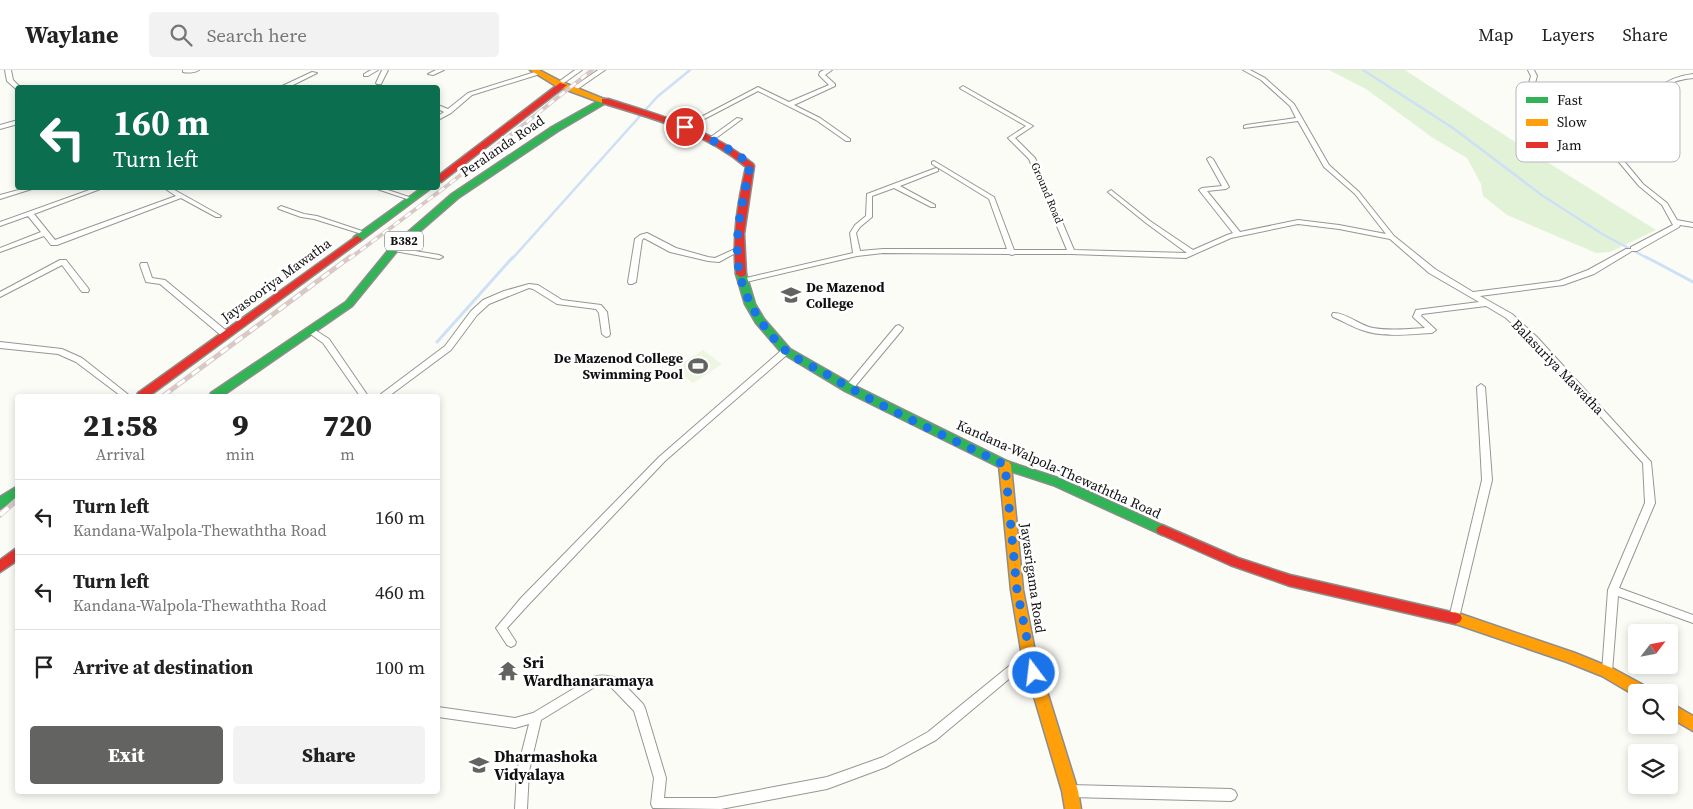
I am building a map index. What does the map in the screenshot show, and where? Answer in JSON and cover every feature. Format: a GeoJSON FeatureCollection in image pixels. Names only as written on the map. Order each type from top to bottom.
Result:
{"type":"FeatureCollection","features":[{"type":"Feature","properties":{"kind":"street"},"geometry":{"type":"LineString","coordinates":[[8,70],[10,81],[15,85]]}},
{"type":"Feature","properties":{"kind":"street"},"geometry":{"type":"LineString","coordinates":[[186,71],[196,70]]}},
{"type":"Feature","properties":{"kind":"street"},"geometry":{"type":"LineString","coordinates":[[366,75],[375,70]]}},
{"type":"Feature","properties":{"kind":"street"},"geometry":{"type":"LineString","coordinates":[[379,83],[385,70]]}},
{"type":"Feature","properties":{"kind":"street"},"geometry":{"type":"LineString","coordinates":[[431,74],[441,70]]}},
{"type":"Feature","properties":{"kind":"street"},"geometry":{"type":"LineString","coordinates":[[440,178],[579,70]]}},
{"type":"Feature","properties":{"kind":"street"},"geometry":{"type":"LineString","coordinates":[[574,90],[602,70]]}},
{"type":"Feature","properties":{"kind":"street"},"geometry":{"type":"LineString","coordinates":[[790,104],[833,84],[822,75],[829,70]]}},
{"type":"Feature","properties":{"kind":"street","name":"Balasuriya Mawatha"},"geometry":{"type":"LineString","coordinates":[[1246,70],[1263,79],[1292,106],[1326,166],[1356,194],[1392,237],[1432,271],[1509,316],[1534,339],[1646,462],[1650,503],[1614,590],[1606,672]]}},
{"type":"Feature","properties":{"kind":"street"},"geometry":{"type":"LineString","coordinates":[[1531,70],[1534,76],[1532,82]]}},
{"type":"Feature","properties":{"kind":"street"},"geometry":{"type":"LineString","coordinates":[[440,117],[449,112],[470,94],[536,71]]}},
{"type":"Feature","properties":{"kind":"street","name":"Kandana-Walpola-Thewaththa Road"},"geometry":{"type":"LineString","coordinates":[[536,71],[574,90],[685,127],[710,140],[750,166],[743,198],[737,250],[742,282],[750,304],[760,321],[786,351],[849,388],[1005,465],[1056,482],[1215,556],[1309,586],[1414,607],[1454,618],[1570,657],[1606,672],[1628,684]]}},
{"type":"Feature","properties":{"kind":"street"},"geometry":{"type":"LineString","coordinates":[[288,85],[314,73]]}},
{"type":"Feature","properties":{"kind":"street"},"geometry":{"type":"LineString","coordinates":[[1670,82],[1681,77],[1693,76]]}},
{"type":"Feature","properties":{"kind":"street"},"geometry":{"type":"LineString","coordinates":[[963,88],[1030,126],[1011,138],[1014,140]]}},
{"type":"Feature","properties":{"kind":"street"},"geometry":{"type":"LineString","coordinates":[[685,127],[758,89],[818,119],[848,140]]}},
{"type":"Feature","properties":{"kind":"street","name":"Peralanda Road"},"geometry":{"type":"LineString","coordinates":[[218,394],[349,304],[394,249],[476,180],[555,129],[606,101]]}},
{"type":"Feature","properties":{"kind":"street"},"geometry":{"type":"LineString","coordinates":[[440,108],[449,112]]}},
{"type":"Feature","properties":{"kind":"street"},"geometry":{"type":"LineString","coordinates":[[710,140],[739,119]]}},
{"type":"Feature","properties":{"kind":"street"},"geometry":{"type":"LineString","coordinates":[[1246,127],[1299,119]]}},
{"type":"Feature","properties":{"kind":"street"},"geometry":{"type":"LineString","coordinates":[[0,127],[15,123]]}},
{"type":"Feature","properties":{"kind":"street","name":"Ground Road"},"geometry":{"type":"LineString","coordinates":[[1014,140],[1032,158],[1072,252]]}},
{"type":"Feature","properties":{"kind":"street"},"geometry":{"type":"LineString","coordinates":[[1210,158],[1226,187],[1202,190],[1238,234]]}},
{"type":"Feature","properties":{"kind":"street"},"geometry":{"type":"LineString","coordinates":[[1473,294],[1560,283],[1591,272],[1677,226],[1665,204],[1641,186],[1622,162]]}},
{"type":"Feature","properties":{"kind":"street"},"geometry":{"type":"LineString","coordinates":[[858,254],[853,233],[857,226],[869,217],[869,195],[935,166],[992,198],[1012,253]]}},
{"type":"Feature","properties":{"kind":"street"},"geometry":{"type":"LineString","coordinates":[[893,185],[933,206]]}},
{"type":"Feature","properties":{"kind":"street"},"geometry":{"type":"LineString","coordinates":[[0,197],[25,190]]}},
{"type":"Feature","properties":{"kind":"street"},"geometry":{"type":"LineString","coordinates":[[0,224],[95,190]]}},
{"type":"Feature","properties":{"kind":"street"},"geometry":{"type":"LineString","coordinates":[[170,190],[218,216]]}},
{"type":"Feature","properties":{"kind":"street"},"geometry":{"type":"LineString","coordinates":[[383,190],[412,199]]}},
{"type":"Feature","properties":{"kind":"street","name":"Jayasooriya Mawatha"},"geometry":{"type":"LineString","coordinates":[[145,394],[424,190]]}},
{"type":"Feature","properties":{"kind":"street"},"geometry":{"type":"LineString","coordinates":[[1111,192],[1148,222],[1192,253]]}},
{"type":"Feature","properties":{"kind":"street"},"geometry":{"type":"LineString","coordinates":[[29,214],[54,242],[180,196]]}},
{"type":"Feature","properties":{"kind":"street"},"geometry":{"type":"LineString","coordinates":[[281,208],[365,233]]}},
{"type":"Feature","properties":{"kind":"street"},"geometry":{"type":"LineString","coordinates":[[742,282],[858,254],[883,251],[1072,252],[1186,256],[1229,236],[1298,222],[1339,227],[1392,237]]}},
{"type":"Feature","properties":{"kind":"street"},"geometry":{"type":"LineString","coordinates":[[1675,222],[1693,225]]}},
{"type":"Feature","properties":{"kind":"street"},"geometry":{"type":"LineString","coordinates":[[0,250],[45,233]]}},
{"type":"Feature","properties":{"kind":"street"},"geometry":{"type":"LineString","coordinates":[[632,282],[642,236],[648,236],[673,250],[708,259],[716,260],[737,250]]}},
{"type":"Feature","properties":{"kind":"street"},"geometry":{"type":"LineString","coordinates":[[394,249],[439,257]]}},
{"type":"Feature","properties":{"kind":"street"},"geometry":{"type":"LineString","coordinates":[[0,295],[62,262],[85,290]]}},
{"type":"Feature","properties":{"kind":"street"},"geometry":{"type":"LineString","coordinates":[[144,265],[149,280],[162,282],[226,335]]}},
{"type":"Feature","properties":{"kind":"street"},"geometry":{"type":"LineString","coordinates":[[387,394],[448,348],[474,313],[486,302],[521,288],[536,287],[560,302],[598,307],[603,312],[606,334]]}},
{"type":"Feature","properties":{"kind":"street"},"geometry":{"type":"LineString","coordinates":[[1336,315],[1363,328],[1400,332],[1432,330],[1417,317],[1419,312],[1488,304]]}},
{"type":"Feature","properties":{"kind":"street"},"geometry":{"type":"LineString","coordinates":[[849,388],[899,328]]}},
{"type":"Feature","properties":{"kind":"street"},"geometry":{"type":"LineString","coordinates":[[312,331],[326,341],[363,394]]}},
{"type":"Feature","properties":{"kind":"street"},"geometry":{"type":"LineString","coordinates":[[0,345],[59,350],[79,360],[123,394]]}},
{"type":"Feature","properties":{"kind":"street"},"geometry":{"type":"LineString","coordinates":[[511,642],[501,628],[525,601],[662,460],[786,351]]}},
{"type":"Feature","properties":{"kind":"street"},"geometry":{"type":"LineString","coordinates":[[1454,618],[1486,480],[1481,387]]}},
{"type":"Feature","properties":{"kind":"street","name":"Jayasrigama Road"},"geometry":{"type":"LineString","coordinates":[[1005,465],[1017,590],[1029,656],[1070,791],[1073,809]]}},
{"type":"Feature","properties":{"kind":"street"},"geometry":{"type":"LineString","coordinates":[[0,504],[15,492]]}},
{"type":"Feature","properties":{"kind":"street"},"geometry":{"type":"LineString","coordinates":[[0,567],[15,554]]}},
{"type":"Feature","properties":{"kind":"street"},"geometry":{"type":"LineString","coordinates":[[1614,590],[1693,619]]}},
{"type":"Feature","properties":{"kind":"street"},"geometry":{"type":"LineString","coordinates":[[440,712],[515,723],[536,717],[597,680],[614,682],[639,708],[660,778],[657,804],[716,804],[818,785],[886,761],[932,736],[1029,656]]}},
{"type":"Feature","properties":{"kind":"street"},"geometry":{"type":"LineString","coordinates":[[1678,715],[1693,724]]}},
{"type":"Feature","properties":{"kind":"street"},"geometry":{"type":"LineString","coordinates":[[521,809],[523,771],[536,717]]}},
{"type":"Feature","properties":{"kind":"street"},"geometry":{"type":"LineString","coordinates":[[1070,791],[1231,796]]}},
{"type":"Feature","properties":{"kind":"green space"},"geometry":{"type":"Polygon","coordinates":[[[1329,70],[1405,70],[1516,142],[1516,162],[1547,162],[1656,230],[1610,252],[1596,253],[1507,215],[1483,196],[1481,184],[1467,158],[1433,138],[1366,89],[1329,70]]]}},
{"type":"Feature","properties":{"kind":"green space","name":"De Mazenod College Swimming Pool"},"geometry":{"type":"Polygon","coordinates":[[[703,350],[722,364],[693,383],[674,368],[703,350]]]}},
{"type":"Feature","properties":{"kind":"waterway"},"geometry":{"type":"LineString","coordinates":[[512,259],[657,97],[690,70]]}},
{"type":"Feature","properties":{"kind":"waterway"},"geometry":{"type":"LineString","coordinates":[[1363,70],[1453,128],[1543,196],[1604,235],[1649,259]]}},
{"type":"Feature","properties":{"kind":"waterway"},"geometry":{"type":"LineString","coordinates":[[437,342],[513,257]]}},
{"type":"Feature","properties":{"kind":"waterway"},"geometry":{"type":"LineString","coordinates":[[1646,257],[1693,282]]}},
{"type":"Feature","properties":{"kind":"railway"},"geometry":{"type":"LineString","coordinates":[[349,259],[448,185],[592,70]]}},
{"type":"Feature","properties":{"kind":"railway"},"geometry":{"type":"LineString","coordinates":[[166,394],[350,257]]}},
{"type":"Feature","properties":{"kind":"railway"},"geometry":{"type":"LineString","coordinates":[[0,515],[15,502]]}},
{"type":"Feature","properties":{"kind":"traffic: fast"},"geometry":{"type":"LineString","coordinates":[[218,394],[349,304],[394,249],[455,196],[555,129],[605,101]]}},
{"type":"Feature","properties":{"kind":"traffic: fast"},"geometry":{"type":"LineString","coordinates":[[357,239],[424,190]]}},
{"type":"Feature","properties":{"kind":"traffic: fast"},"geometry":{"type":"LineString","coordinates":[[741,274],[750,304],[760,321],[786,351],[849,388],[1005,465],[1057,482],[1162,530]]}},
{"type":"Feature","properties":{"kind":"traffic: fast"},"geometry":{"type":"LineString","coordinates":[[0,504],[15,492]]}},
{"type":"Feature","properties":{"kind":"traffic: slow"},"geometry":{"type":"LineString","coordinates":[[534,70],[559,84],[605,101]]}},
{"type":"Feature","properties":{"kind":"traffic: slow"},"geometry":{"type":"LineString","coordinates":[[1005,465],[1017,590],[1029,656],[1070,791],[1073,809]]}},
{"type":"Feature","properties":{"kind":"traffic: slow"},"geometry":{"type":"LineString","coordinates":[[1455,618],[1570,657],[1607,672],[1628,684]]}},
{"type":"Feature","properties":{"kind":"traffic: slow"},"geometry":{"type":"LineString","coordinates":[[1678,715],[1693,724]]}},
{"type":"Feature","properties":{"kind":"traffic: jam"},"geometry":{"type":"LineString","coordinates":[[440,178],[563,85]]}},
{"type":"Feature","properties":{"kind":"traffic: jam"},"geometry":{"type":"LineString","coordinates":[[605,101],[682,126],[720,144],[750,166],[742,206],[739,234],[741,274]]}},
{"type":"Feature","properties":{"kind":"traffic: jam"},"geometry":{"type":"LineString","coordinates":[[145,394],[357,239]]}},
{"type":"Feature","properties":{"kind":"traffic: jam"},"geometry":{"type":"LineString","coordinates":[[1162,530],[1234,561],[1290,581],[1327,591],[1455,618]]}},
{"type":"Feature","properties":{"kind":"traffic: jam"},"geometry":{"type":"LineString","coordinates":[[0,567],[15,554]]}},
{"type":"Feature","properties":{"kind":"place","name":"De Mazenod College"},"geometry":{"type":"Point","coordinates":[791,295]}},
{"type":"Feature","properties":{"kind":"place","name":"De Mazenod College Swimming Pool"},"geometry":{"type":"Point","coordinates":[698,366]}},
{"type":"Feature","properties":{"kind":"place","name":"Sri Wardhanaramaya"},"geometry":{"type":"Point","coordinates":[508,671]}},
{"type":"Feature","properties":{"kind":"place","name":"Dharmashoka Vidyalaya"},"geometry":{"type":"Point","coordinates":[479,765]}},
{"type":"Feature","properties":{"kind":"route"},"geometry":{"type":"LineString","coordinates":[[685,127],[721,145],[750,166],[743,198],[737,252],[742,282],[750,304],[760,321],[786,351],[849,388],[1005,465],[1017,590],[1034,673]]}}]}
